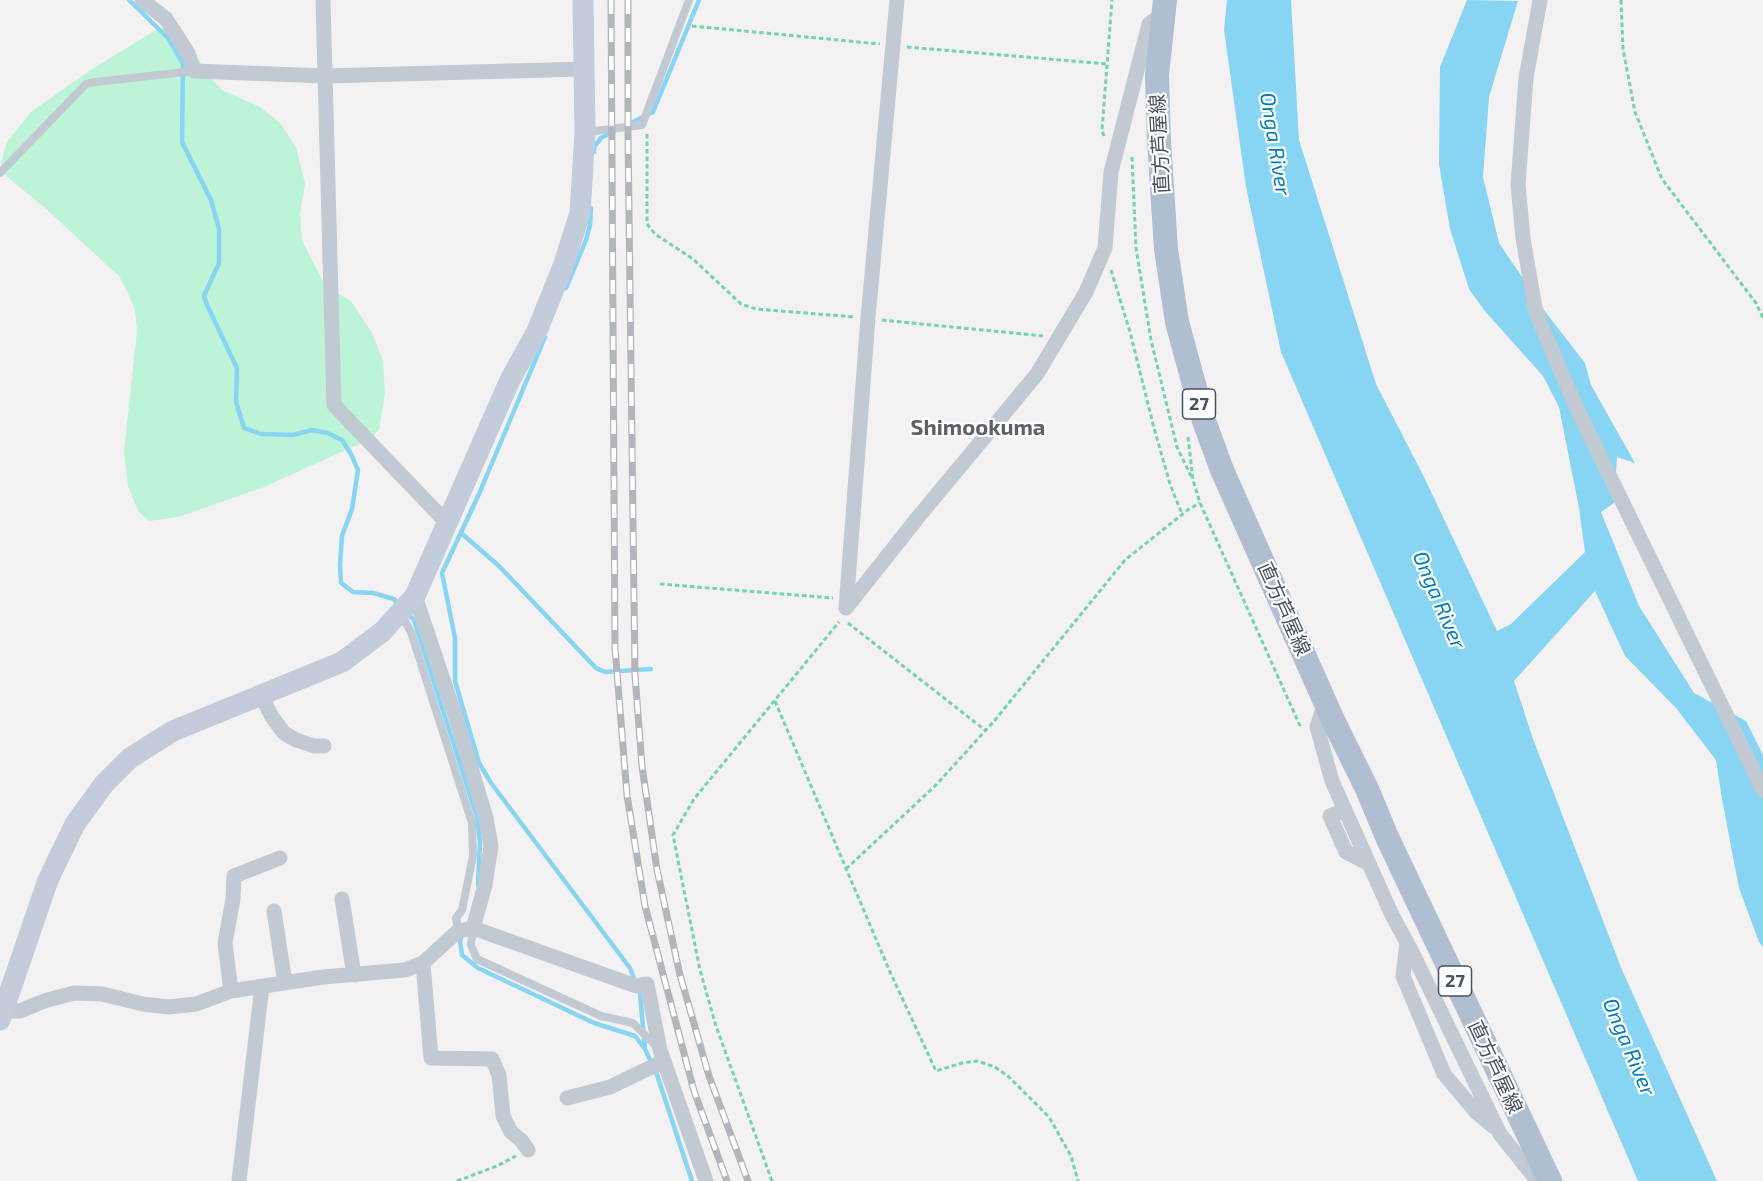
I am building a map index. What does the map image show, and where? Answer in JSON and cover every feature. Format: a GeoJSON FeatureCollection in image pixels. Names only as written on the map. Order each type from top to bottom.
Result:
{"type":"FeatureCollection","features":[{"type":"Feature","properties":{"kind":"main road","name":"直方芦屋線"},"geometry":{"type":"LineString","coordinates":[[1164,7],[1157,75],[1166,249],[1177,322],[1204,421],[1222,470],[1325,702],[1550,1181]]}},
{"type":"Feature","properties":{"kind":"street"},"geometry":{"type":"LineString","coordinates":[[142,0],[166,19],[188,53],[194,72],[325,75],[584,69]]}},
{"type":"Feature","properties":{"kind":"street"},"geometry":{"type":"LineString","coordinates":[[322,0],[334,405],[448,524]]}},
{"type":"Feature","properties":{"kind":"street"},"geometry":{"type":"LineString","coordinates":[[583,0],[585,132],[580,213],[564,264],[537,332],[510,380],[415,596],[382,632],[342,662],[173,731],[130,758],[104,784],[75,824],[48,880],[1,1014],[20,1011],[44,1001],[74,993],[102,994],[143,1004],[168,1007],[196,1004],[231,991],[262,986],[405,969],[423,963],[458,931],[473,928],[636,986],[647,984],[662,1056],[706,1181]]}},
{"type":"Feature","properties":{"kind":"street"},"geometry":{"type":"LineString","coordinates":[[897,0],[868,318],[846,608],[1036,374],[1086,292],[1105,248],[1111,172],[1149,24],[1164,7]]}},
{"type":"Feature","properties":{"kind":"street"},"geometry":{"type":"LineString","coordinates":[[1540,0],[1526,78],[1518,185],[1523,238],[1535,308],[1581,420],[1763,790]]}},
{"type":"Feature","properties":{"kind":"street"},"geometry":{"type":"LineString","coordinates":[[415,596],[460,759],[486,818],[491,846],[485,885],[473,928]]}},
{"type":"Feature","properties":{"kind":"street"},"geometry":{"type":"LineString","coordinates":[[261,695],[272,717],[284,733],[314,746],[324,746]]}},
{"type":"Feature","properties":{"kind":"street"},"geometry":{"type":"LineString","coordinates":[[1325,702],[1317,727],[1332,781],[1392,915],[1498,1131]]}},
{"type":"Feature","properties":{"kind":"street"},"geometry":{"type":"LineString","coordinates":[[231,991],[225,942],[233,899],[234,876],[280,858]]}},
{"type":"Feature","properties":{"kind":"street"},"geometry":{"type":"LineString","coordinates":[[342,899],[354,975]]}},
{"type":"Feature","properties":{"kind":"street"},"geometry":{"type":"LineString","coordinates":[[274,911],[285,983]]}},
{"type":"Feature","properties":{"kind":"street"},"geometry":{"type":"LineString","coordinates":[[1407,942],[1403,976],[1444,1074],[1476,1112],[1498,1131],[1540,1181]]}},
{"type":"Feature","properties":{"kind":"street"},"geometry":{"type":"LineString","coordinates":[[423,963],[431,1058],[492,1059],[499,1075],[503,1116],[511,1132],[528,1150]]}},
{"type":"Feature","properties":{"kind":"street"},"geometry":{"type":"LineString","coordinates":[[239,1181],[262,986]]}},
{"type":"Feature","properties":{"kind":"street"},"geometry":{"type":"LineString","coordinates":[[567,1098],[610,1087],[662,1056]]}},
{"type":"Feature","properties":{"kind":"lane"},"geometry":{"type":"LineString","coordinates":[[585,132],[642,125],[689,0]]}},
{"type":"Feature","properties":{"kind":"lane"},"geometry":{"type":"LineString","coordinates":[[0,173],[86,84],[194,72]]}},
{"type":"Feature","properties":{"kind":"lane"},"geometry":{"type":"LineString","coordinates":[[400,612],[411,632],[460,759],[472,823],[473,856],[462,910],[456,918],[458,931]]}},
{"type":"Feature","properties":{"kind":"lane"},"geometry":{"type":"LineString","coordinates":[[473,928],[471,945],[477,959],[601,1016],[633,1023],[662,1056]]}},
{"type":"Feature","properties":{"kind":"path"},"geometry":{"type":"LineString","coordinates":[[1105,140],[1102,130],[1112,0]]}},
{"type":"Feature","properties":{"kind":"path"},"geometry":{"type":"LineString","coordinates":[[1621,0],[1623,49],[1635,112],[1662,179],[1750,295],[1763,318]]}},
{"type":"Feature","properties":{"kind":"path"},"geometry":{"type":"LineString","coordinates":[[642,125],[648,136],[647,224],[655,234],[693,259],[741,304],[756,309],[1060,337]]}},
{"type":"Feature","properties":{"kind":"path"},"geometry":{"type":"LineString","coordinates":[[1131,146],[1136,248],[1151,340],[1177,447],[1302,729]]}},
{"type":"Feature","properties":{"kind":"path"},"geometry":{"type":"LineString","coordinates":[[1105,248],[1170,484],[1182,515]]}},
{"type":"Feature","properties":{"kind":"path"},"geometry":{"type":"LineString","coordinates":[[1188,432],[1193,480]]}},
{"type":"Feature","properties":{"kind":"path"},"geometry":{"type":"LineString","coordinates":[[846,869],[936,785],[985,730],[1125,560],[1200,503]]}},
{"type":"Feature","properties":{"kind":"path"},"geometry":{"type":"LineString","coordinates":[[660,584],[847,600]]}},
{"type":"Feature","properties":{"kind":"path"},"geometry":{"type":"LineString","coordinates":[[772,1181],[716,1026],[700,970],[673,836],[694,800],[842,618],[985,730]]}},
{"type":"Feature","properties":{"kind":"path"},"geometry":{"type":"LineString","coordinates":[[775,702],[890,972],[936,1071],[977,1060],[995,1066],[1010,1077],[1049,1117],[1071,1156],[1078,1181]]}},
{"type":"Feature","properties":{"kind":"path"},"geometry":{"type":"LineString","coordinates":[[457,1181],[496,1166],[528,1150]]}},
{"type":"Feature","properties":{"kind":"green space"},"geometry":{"type":"Polygon","coordinates":[[[173,25],[185,34],[206,73],[222,90],[260,107],[280,123],[296,147],[305,184],[300,213],[302,241],[326,287],[351,301],[372,333],[383,360],[385,394],[379,429],[372,438],[264,487],[178,517],[149,521],[138,511],[128,486],[124,451],[137,332],[135,309],[119,276],[44,207],[5,175],[1,164],[7,142],[31,112],[89,71],[156,30],[173,25]]]}},
{"type":"Feature","properties":{"kind":"water","name":"Onga River"},"geometry":{"type":"Polygon","coordinates":[[[1227,0],[1291,0],[1299,140],[1376,384],[1424,477],[1497,631],[1511,624],[1585,552],[1579,508],[1559,407],[1543,376],[1484,310],[1469,289],[1450,229],[1439,164],[1440,67],[1467,0],[1518,1],[1489,97],[1483,177],[1499,243],[1547,314],[1585,363],[1591,385],[1635,463],[1617,457],[1614,503],[1601,512],[1639,606],[1694,693],[1746,721],[1763,755],[1763,947],[1759,942],[1739,888],[1716,760],[1676,708],[1625,656],[1595,591],[1514,681],[1533,739],[1622,970],[1717,1181],[1638,1181],[1281,352],[1246,187],[1224,30],[1227,0]]]}},
{"type":"Feature","properties":{"kind":"waterway"},"geometry":{"type":"LineString","coordinates":[[129,0],[168,38],[183,64],[182,142],[211,200],[219,229],[219,263],[204,296],[237,368],[236,402],[244,428],[261,434],[293,435],[312,430],[327,433],[342,440],[358,470],[352,509],[342,536],[341,583],[353,592],[373,593],[394,599],[398,604]]}},
{"type":"Feature","properties":{"kind":"waterway"},"geometry":{"type":"LineString","coordinates":[[629,124],[653,112],[699,0]]}},
{"type":"Feature","properties":{"kind":"waterway"},"geometry":{"type":"LineString","coordinates":[[594,152],[594,147],[601,138],[616,130]]}},
{"type":"Feature","properties":{"kind":"waterway"},"geometry":{"type":"LineString","coordinates":[[566,288],[586,240],[591,208]]}},
{"type":"Feature","properties":{"kind":"waterway"},"geometry":{"type":"LineString","coordinates":[[545,337],[479,494],[442,573],[455,638],[455,681],[479,763],[491,783],[630,968],[635,981]]}},
{"type":"Feature","properties":{"kind":"waterway"},"geometry":{"type":"LineString","coordinates":[[461,533],[499,566],[596,668],[605,672],[651,669]]}},
{"type":"Feature","properties":{"kind":"waterway"},"geometry":{"type":"LineString","coordinates":[[406,612],[414,620],[477,817],[480,842],[478,885]]}},
{"type":"Feature","properties":{"kind":"waterway"},"geometry":{"type":"LineString","coordinates":[[462,935],[460,941],[462,955],[478,968],[594,1023],[635,1036],[645,1049],[657,1075],[692,1181]]}},
{"type":"Feature","properties":{"kind":"waterway"},"geometry":{"type":"LineString","coordinates":[[638,989],[645,1049]]}},
{"type":"Feature","properties":{"kind":"railway"},"geometry":{"type":"LineString","coordinates":[[611,0],[615,648],[627,795],[645,906],[694,1091],[727,1181]]}},
{"type":"Feature","properties":{"kind":"railway"},"geometry":{"type":"LineString","coordinates":[[628,0],[635,675],[642,766],[657,870],[680,975],[709,1076],[748,1181]]}},
{"type":"Feature","properties":{"kind":"district","name":"Shimookuma"},"geometry":{"type":"Point","coordinates":[978,428]}}]}
